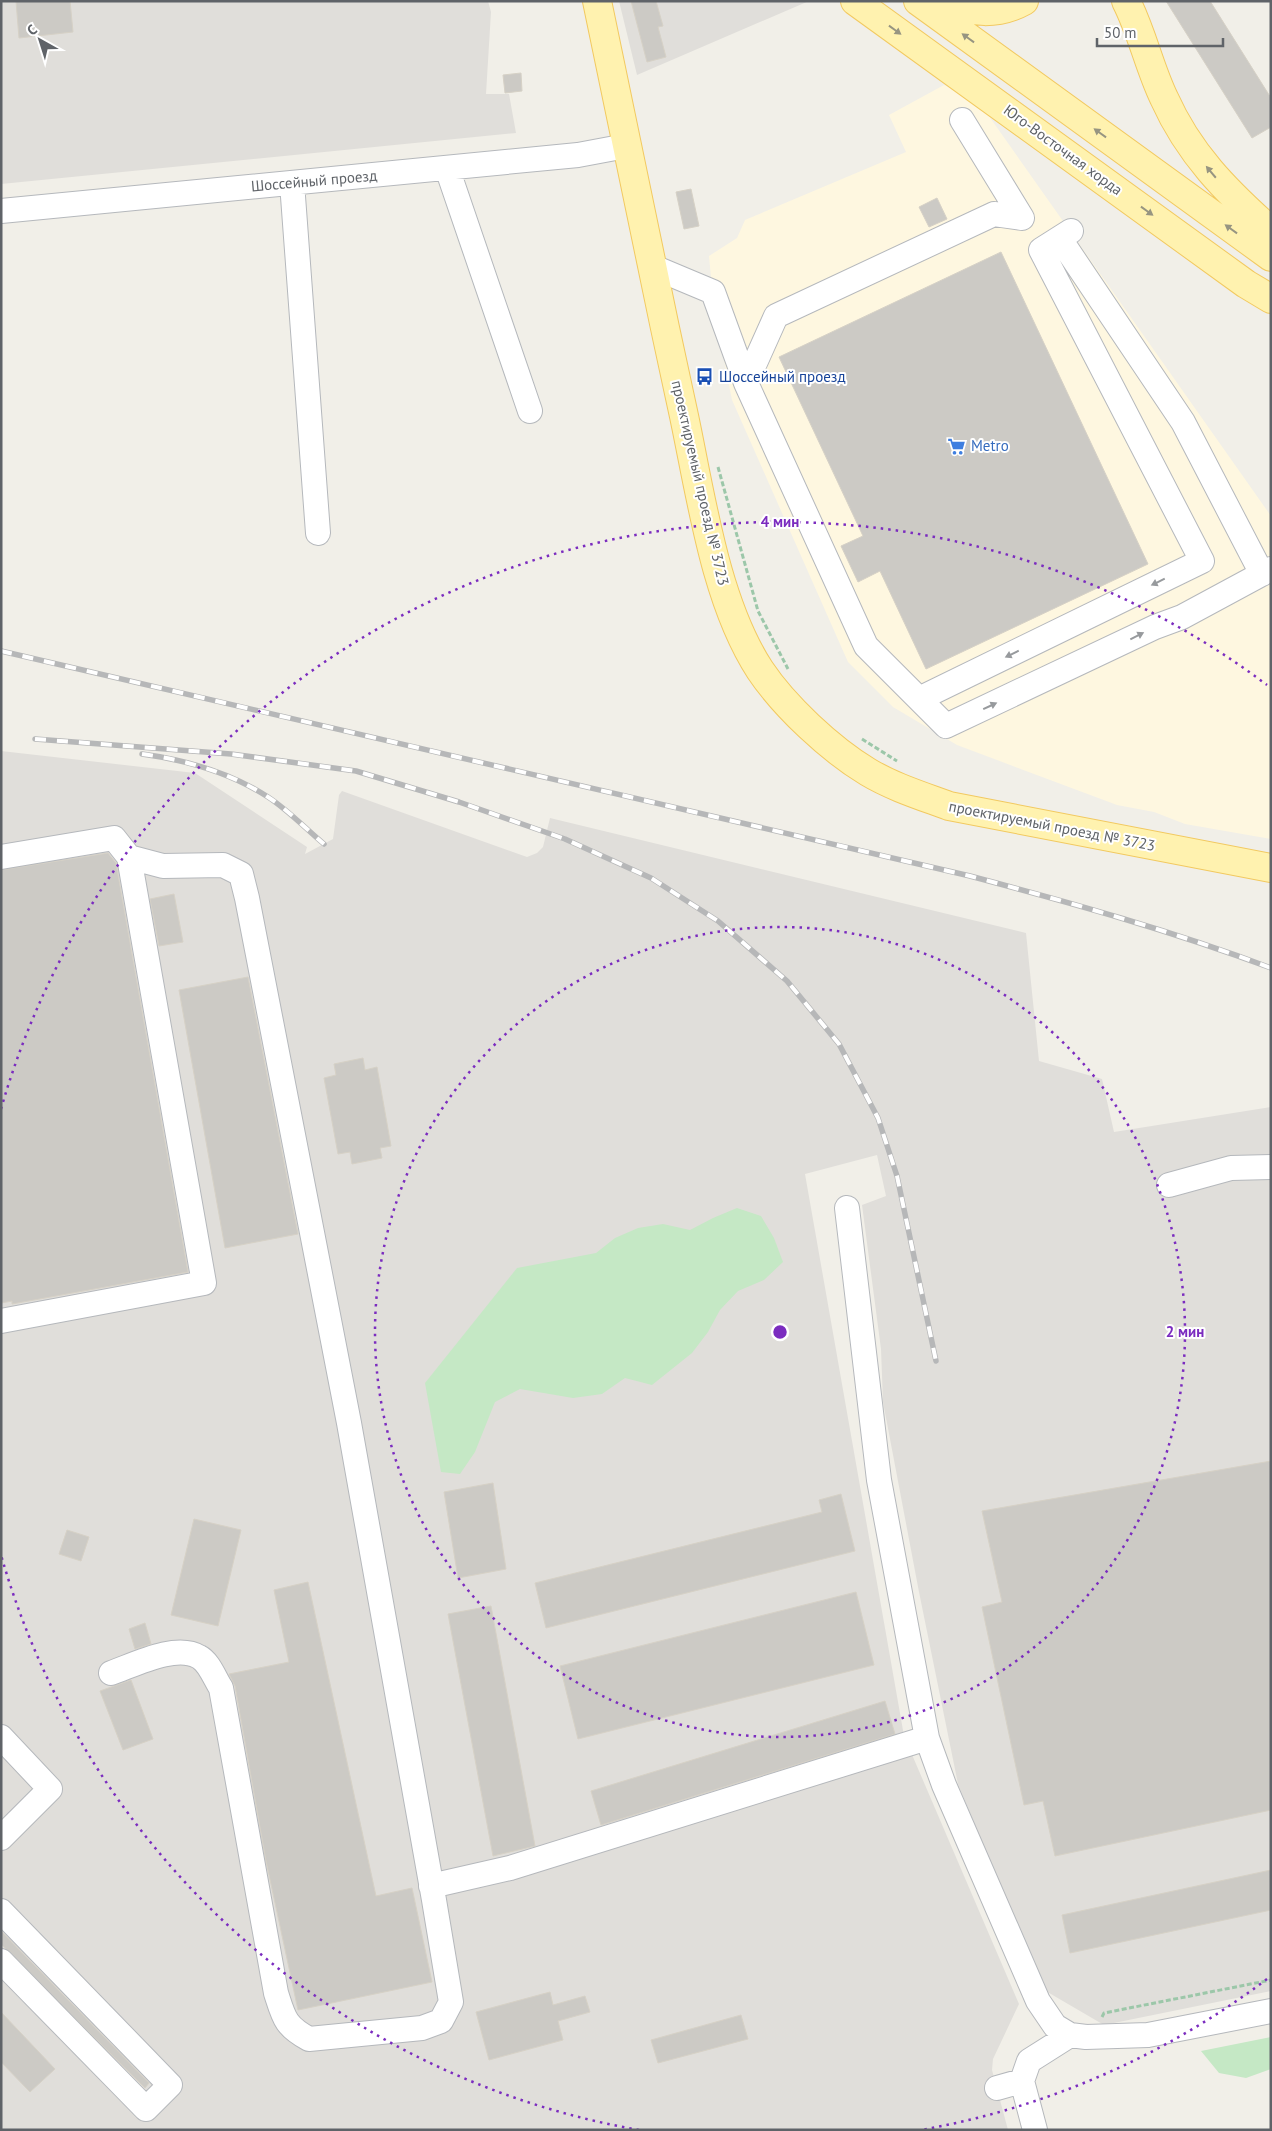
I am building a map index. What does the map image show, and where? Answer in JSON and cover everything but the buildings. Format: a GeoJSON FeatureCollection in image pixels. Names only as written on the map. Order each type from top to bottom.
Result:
{"type":"FeatureCollection","features":[{"type":"Feature","properties":{"kind":"main road","name":"проектируемый проезд № 3723"},"geometry":{"type":"LineString","coordinates":[[597,1],[651,266],[717,567],[737,623],[760,669],[789,707],[829,743],[868,772],[914,793],[949,806],[1271,868]]}},
{"type":"Feature","properties":{"kind":"main road","name":"Юго-Восточная хорда"},"geometry":{"type":"LineString","coordinates":[[855,1],[1246,284],[1271,299]]}},
{"type":"Feature","properties":{"kind":"main road"},"geometry":{"type":"LineString","coordinates":[[918,1],[1271,257]]}},
{"type":"Feature","properties":{"kind":"main road"},"geometry":{"type":"LineString","coordinates":[[944,1],[976,12],[990,12],[1004,10],[1024,1]]}},
{"type":"Feature","properties":{"kind":"main road"},"geometry":{"type":"LineString","coordinates":[[1126,1],[1164,98],[1191,148],[1229,193],[1271,231]]}},
{"type":"Feature","properties":{"kind":"street"},"geometry":{"type":"LineString","coordinates":[[962,120],[1022,218]]}},
{"type":"Feature","properties":{"kind":"street","name":"Шоссейный проезд"},"geometry":{"type":"LineString","coordinates":[[1,211],[578,155],[626,146]]}},
{"type":"Feature","properties":{"kind":"street"},"geometry":{"type":"LineString","coordinates":[[447,168],[530,411]]}},
{"type":"Feature","properties":{"kind":"street"},"geometry":{"type":"LineString","coordinates":[[292,183],[318,533]]}},
{"type":"Feature","properties":{"kind":"street"},"geometry":{"type":"LineString","coordinates":[[651,266],[713,292],[746,383],[866,646],[946,726],[1155,627],[1182,617],[1266,572],[1184,422],[1057,240],[1022,218],[994,214],[776,316],[746,383]]}},
{"type":"Feature","properties":{"kind":"street"},"geometry":{"type":"LineString","coordinates":[[919,699],[1202,561],[1057,240]]}},
{"type":"Feature","properties":{"kind":"street"},"geometry":{"type":"LineString","coordinates":[[1,857],[114,838],[129,857],[204,1283],[1,1321]]}},
{"type":"Feature","properties":{"kind":"street"},"geometry":{"type":"LineString","coordinates":[[111,1673],[165,1654],[185,1652],[200,1657],[210,1669],[221,1688],[276,1993],[284,2019],[294,2031],[310,2039],[422,2028],[441,2021],[451,2002],[431,1886],[349,1423],[241,874],[224,865],[162,866],[129,857]]}},
{"type":"Feature","properties":{"kind":"street"},"geometry":{"type":"LineString","coordinates":[[1169,1185],[1231,1168],[1271,1167]]}},
{"type":"Feature","properties":{"kind":"street"},"geometry":{"type":"LineString","coordinates":[[847,1208],[879,1480],[927,1738],[944,1785],[1038,2001],[1055,2026],[1078,2036],[1148,2035],[1271,2011]]}},
{"type":"Feature","properties":{"kind":"street"},"geometry":{"type":"LineString","coordinates":[[1,1738],[50,1789],[1,1838]]}},
{"type":"Feature","properties":{"kind":"street"},"geometry":{"type":"LineString","coordinates":[[431,1886],[510,1868],[927,1738]]}},
{"type":"Feature","properties":{"kind":"street"},"geometry":{"type":"LineString","coordinates":[[1,1911],[170,2085],[146,2109],[1,1961]]}},
{"type":"Feature","properties":{"kind":"street"},"geometry":{"type":"LineString","coordinates":[[1036,2130],[1022,2081],[1029,2062],[1078,2036]]}},
{"type":"Feature","properties":{"kind":"street"},"geometry":{"type":"LineString","coordinates":[[997,2088],[1022,2081]]}},
{"type":"Feature","properties":{"kind":"path"},"geometry":{"type":"LineString","coordinates":[[1078,2036],[1104,2013],[1271,1980]]}},
{"type":"Feature","properties":{"kind":"shaded area"},"geometry":{"type":"Polygon","coordinates":[[[1,1],[488,1],[491,12],[486,94],[509,94],[516,133],[1,184],[1,1]]]}},
{"type":"Feature","properties":{"kind":"shaded area"},"geometry":{"type":"Polygon","coordinates":[[[619,1],[809,1],[637,75],[619,1]]]}},
{"type":"Feature","properties":{"kind":"shaded area"},"geometry":{"type":"Polygon","coordinates":[[[944,85],[979,102],[1271,516],[1271,839],[1185,824],[1154,812],[1117,805],[957,745],[893,707],[848,662],[732,400],[714,310],[709,256],[737,238],[745,220],[906,152],[889,115],[944,85]]]}},
{"type":"Feature","properties":{"kind":"shaded area"},"geometry":{"type":"Polygon","coordinates":[[[1,751],[195,773],[307,847],[305,854],[333,839],[339,795],[342,791],[527,857],[537,853],[543,847],[550,818],[1026,933],[1039,1061],[1102,1079],[1114,1132],[1271,1107],[1271,1991],[1104,2025],[1044,1990],[958,1784],[919,1592],[883,1402],[881,1349],[862,1205],[886,1196],[877,1155],[805,1174],[904,1736],[1019,2004],[993,2059],[992,2070],[1008,2130],[1,2130],[1,751]]]}},
{"type":"Feature","properties":{"kind":"green space"},"geometry":{"type":"Polygon","coordinates":[[[737,1208],[761,1216],[774,1238],[783,1262],[764,1280],[738,1291],[720,1310],[708,1332],[692,1353],[652,1385],[625,1378],[602,1394],[573,1398],[520,1389],[495,1402],[475,1452],[460,1474],[441,1472],[425,1383],[517,1268],[596,1253],[615,1238],[638,1228],[663,1224],[690,1230],[737,1208]]]}},
{"type":"Feature","properties":{"kind":"green space"},"geometry":{"type":"Polygon","coordinates":[[[1271,2037],[1271,2069],[1246,2078],[1219,2073],[1201,2051],[1271,2037]]]}},
{"type":"Feature","properties":{"kind":"railway"},"geometry":{"type":"LineString","coordinates":[[1,651],[970,876],[1122,918],[1271,968]]}},
{"type":"Feature","properties":{"kind":"railway"},"geometry":{"type":"LineString","coordinates":[[35,739],[231,754],[356,771],[459,802],[565,839],[651,878],[718,921],[787,981],[839,1044],[878,1118],[897,1176],[936,1361]]}},
{"type":"Feature","properties":{"kind":"railway"},"geometry":{"type":"LineString","coordinates":[[142,754],[191,764],[239,781],[275,802],[324,844]]}},
{"type":"Feature","properties":{"kind":"place","name":"Шоссейный проезд"},"geometry":{"type":"Point","coordinates":[705,377]}},
{"type":"Feature","properties":{"kind":"place","name":"Metro"},"geometry":{"type":"Point","coordinates":[957,446]}}]}
